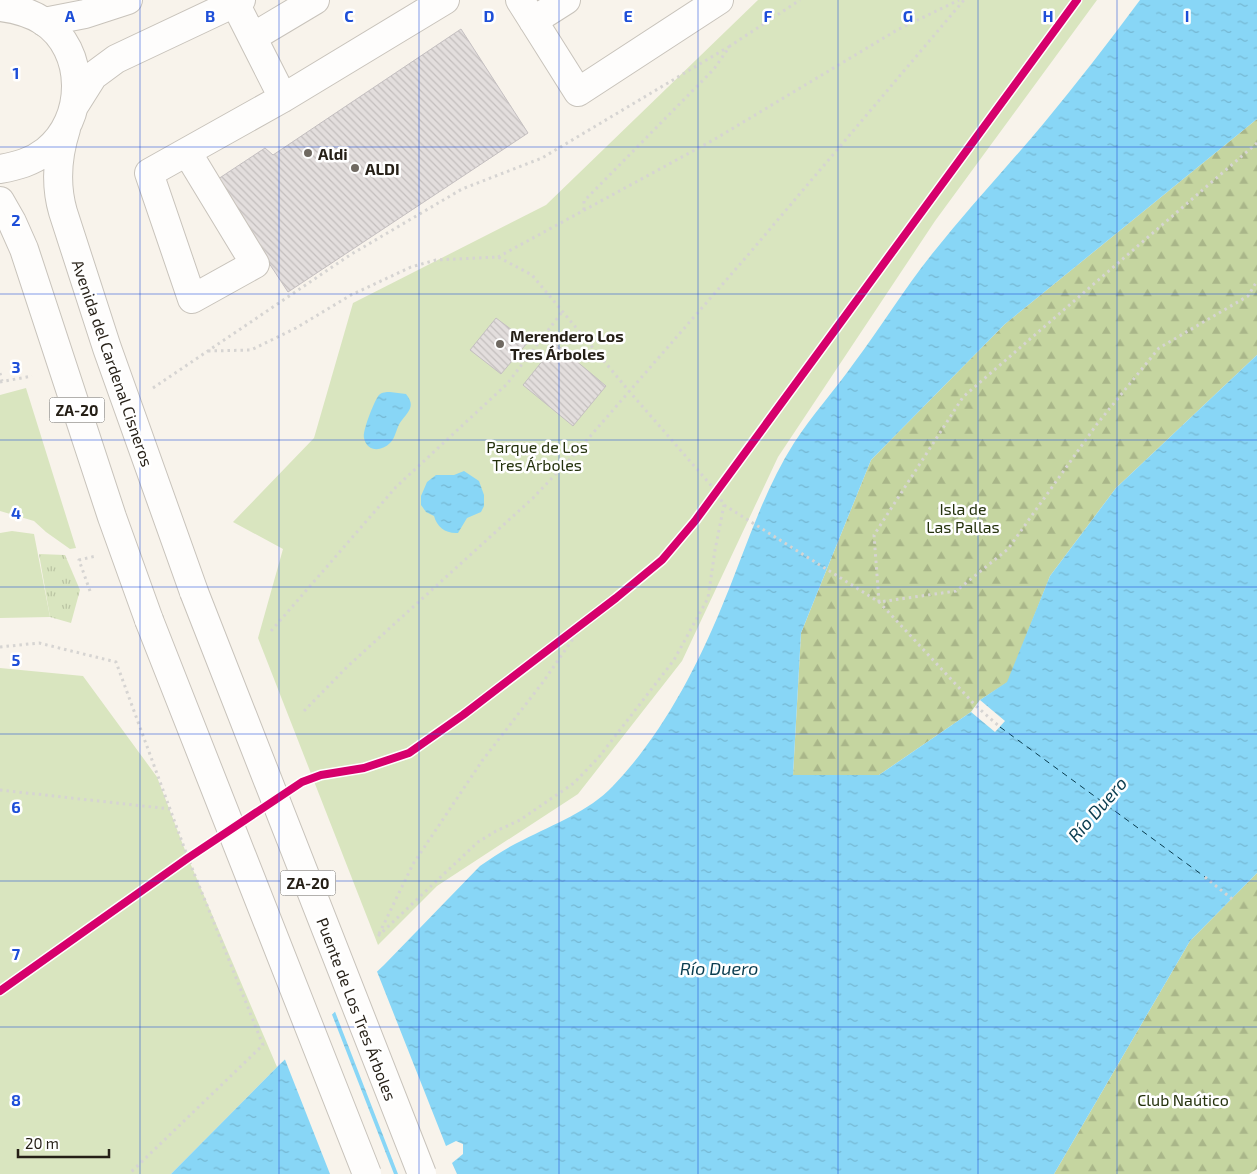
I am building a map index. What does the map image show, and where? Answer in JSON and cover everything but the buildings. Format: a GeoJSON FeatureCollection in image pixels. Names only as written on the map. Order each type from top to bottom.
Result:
{"type":"FeatureCollection","features":[{"type":"Feature","properties":{"kind":"main road"},"geometry":{"type":"LineString","coordinates":[[19,10],[95,11],[128,0]]}},
{"type":"Feature","properties":{"kind":"main road"},"geometry":{"type":"LineString","coordinates":[[253,37],[315,0]]}},
{"type":"Feature","properties":{"kind":"main road"},"geometry":{"type":"LineString","coordinates":[[187,152],[255,264],[192,298],[149,174],[187,152],[283,98],[445,0]]}},
{"type":"Feature","properties":{"kind":"main road"},"geometry":{"type":"LineString","coordinates":[[566,0],[526,11],[578,92],[719,0]]}},
{"type":"Feature","properties":{"kind":"main road"},"geometry":{"type":"LineString","coordinates":[[0,169],[25,164],[47,151],[66,129],[85,86],[94,76],[116,59],[238,1],[253,37],[283,98]]}},
{"type":"Feature","properties":{"kind":"main road"},"geometry":{"type":"LineString","coordinates":[[19,10],[60,38],[71,58],[77,80],[76,103]]}},
{"type":"Feature","properties":{"kind":"main road","name":"Avenida del Cardenal Cisneros"},"geometry":{"type":"LineString","coordinates":[[66,129],[60,152],[58,174],[59,199],[107,348],[194,592]]}},
{"type":"Feature","properties":{"kind":"main road","name":"ZA-20"},"geometry":{"type":"LineString","coordinates":[[0,201],[24,249],[112,517],[149,620],[367,1174]]}},
{"type":"Feature","properties":{"kind":"main road","name":"Puente de Los Tres Árboles"},"geometry":{"type":"LineString","coordinates":[[194,592],[422,1174]]}},
{"type":"Feature","properties":{"kind":"path"},"geometry":{"type":"LineString","coordinates":[[153,388],[350,256],[462,189],[542,158],[730,46],[800,0]]}},
{"type":"Feature","properties":{"kind":"path"},"geometry":{"type":"LineString","coordinates":[[208,351],[251,350],[296,328],[352,295],[411,267],[436,260],[498,257],[714,139],[897,30],[959,0]]}},
{"type":"Feature","properties":{"kind":"path"},"geometry":{"type":"LineString","coordinates":[[304,711],[348,666],[533,498],[573,456],[748,256],[964,0]]}},
{"type":"Feature","properties":{"kind":"path"},"geometry":{"type":"LineString","coordinates":[[584,210],[584,201],[714,69],[730,46]]}},
{"type":"Feature","properties":{"kind":"path"},"geometry":{"type":"LineString","coordinates":[[879,602],[874,535],[963,397],[1257,143]]}},
{"type":"Feature","properties":{"kind":"path"},"geometry":{"type":"LineString","coordinates":[[498,257],[532,275],[716,491],[724,505],[879,602],[976,706],[1000,727]]}},
{"type":"Feature","properties":{"kind":"path"},"geometry":{"type":"LineString","coordinates":[[879,602],[956,591],[1008,549],[1097,424],[1159,348],[1248,296],[1257,281]]}},
{"type":"Feature","properties":{"kind":"path"},"geometry":{"type":"LineString","coordinates":[[271,631],[396,487],[507,384],[562,312]]}},
{"type":"Feature","properties":{"kind":"path"},"geometry":{"type":"LineString","coordinates":[[0,373],[1,381],[32,376]]}},
{"type":"Feature","properties":{"kind":"path"},"geometry":{"type":"LineString","coordinates":[[711,499],[722,484]]}},
{"type":"Feature","properties":{"kind":"path"},"geometry":{"type":"LineString","coordinates":[[586,620],[543,682],[482,761],[419,856],[378,936],[478,842],[520,820],[574,783],[599,757],[674,660],[708,598],[724,505]]}},
{"type":"Feature","properties":{"kind":"path"},"geometry":{"type":"LineString","coordinates":[[90,591],[79,560],[99,555]]}},
{"type":"Feature","properties":{"kind":"path"},"geometry":{"type":"LineString","coordinates":[[563,638],[593,615]]}},
{"type":"Feature","properties":{"kind":"path"},"geometry":{"type":"LineString","coordinates":[[0,647],[39,643],[116,662],[188,858],[263,1045],[129,1174]]}},
{"type":"Feature","properties":{"kind":"path"},"geometry":{"type":"LineString","coordinates":[[0,790],[170,809]]}},
{"type":"Feature","properties":{"kind":"path"},"geometry":{"type":"LineString","coordinates":[[180,864],[196,853]]}},
{"type":"Feature","properties":{"kind":"path"},"geometry":{"type":"LineString","coordinates":[[1205,877],[1232,899]]}},
{"type":"Feature","properties":{"kind":"green space","name":"Parque de Los Tres Árboles"},"geometry":{"type":"Polygon","coordinates":[[[758,0],[1097,0],[935,221],[778,457],[682,661],[578,794],[437,886],[378,945],[258,638],[283,549],[233,522],[314,438],[353,303],[546,205],[758,0]]]}},
{"type":"Feature","properties":{"kind":"green space","name":"Isla de Las Pallas"},"geometry":{"type":"Polygon","coordinates":[[[1257,119],[1257,355],[1116,488],[1050,576],[1008,682],[980,700],[971,712],[879,775],[793,775],[801,633],[871,460],[1005,324],[1257,119]]]}},
{"type":"Feature","properties":{"kind":"green space"},"geometry":{"type":"Polygon","coordinates":[[[26,388],[76,548],[70,549],[34,521],[0,511],[0,395],[26,388]]]}},
{"type":"Feature","properties":{"kind":"green space"},"geometry":{"type":"Polygon","coordinates":[[[12,531],[34,534],[50,617],[0,618],[0,533],[12,531]]]}},
{"type":"Feature","properties":{"kind":"green space"},"geometry":{"type":"Polygon","coordinates":[[[39,554],[65,555],[80,590],[71,623],[50,617],[39,554]]]}},
{"type":"Feature","properties":{"kind":"green space"},"geometry":{"type":"Polygon","coordinates":[[[0,668],[83,676],[157,777],[188,858],[277,1067],[171,1174],[0,1174],[0,668]]]}},
{"type":"Feature","properties":{"kind":"green space","name":"Club Naútico"},"geometry":{"type":"Polygon","coordinates":[[[1257,873],[1257,1169],[1249,1174],[1054,1174],[1190,941],[1257,873]]]}},
{"type":"Feature","properties":{"kind":"water","name":"Río Duero"},"geometry":{"type":"Polygon","coordinates":[[[1140,0],[1257,0],[1257,119],[1005,324],[871,460],[801,633],[793,775],[879,775],[971,712],[980,700],[1007,682],[1050,576],[1116,488],[1257,355],[1257,873],[1190,941],[1054,1174],[171,1174],[277,1067],[384,965],[480,866],[512,846],[570,817],[593,803],[613,786],[630,767],[661,725],[699,658],[720,611],[762,504],[794,443],[808,422],[847,373],[932,254],[1056,108],[1140,0]]]}},
{"type":"Feature","properties":{"kind":"water"},"geometry":{"type":"Polygon","coordinates":[[[390,392],[406,394],[411,404],[410,407],[390,443],[383,448],[371,448],[364,438],[367,423],[379,395],[390,392]]]}},
{"type":"Feature","properties":{"kind":"water"},"geometry":{"type":"Polygon","coordinates":[[[464,471],[479,481],[484,495],[484,506],[481,512],[467,518],[458,533],[446,531],[435,520],[434,516],[426,512],[421,505],[421,496],[427,482],[436,475],[454,475],[464,471]]]}},
{"type":"Feature","properties":{"kind":"pier"},"geometry":{"type":"Polygon","coordinates":[[[980,700],[1005,721],[995,732],[971,712],[980,700]]]}},
{"type":"Feature","properties":{"kind":"pier"},"geometry":{"type":"Polygon","coordinates":[[[376,969],[446,1146],[456,1141],[463,1144],[463,1154],[452,1163],[457,1174],[398,1174],[334,1009],[376,969]]]}},
{"type":"Feature","properties":{"kind":"pier"},"geometry":{"type":"Polygon","coordinates":[[[331,1012],[394,1174],[330,1174],[284,1057],[331,1012]]]}},
{"type":"Feature","properties":{"kind":"ferry route"},"geometry":{"type":"LineString","coordinates":[[1000,727],[1205,877]]}},
{"type":"Feature","properties":{"kind":"cycle path"},"geometry":{"type":"LineString","coordinates":[[0,991],[188,858],[302,782],[321,775],[364,768],[409,753],[463,715],[616,598],[662,560],[695,521],[1077,0]]}},
{"type":"Feature","properties":{"kind":"place","name":"Aldi"},"geometry":{"type":"Point","coordinates":[308,153]}},
{"type":"Feature","properties":{"kind":"place","name":"ALDI"},"geometry":{"type":"Point","coordinates":[355,168]}},
{"type":"Feature","properties":{"kind":"place","name":"Merendero Los Tres Árboles"},"geometry":{"type":"Point","coordinates":[500,344]}}]}
